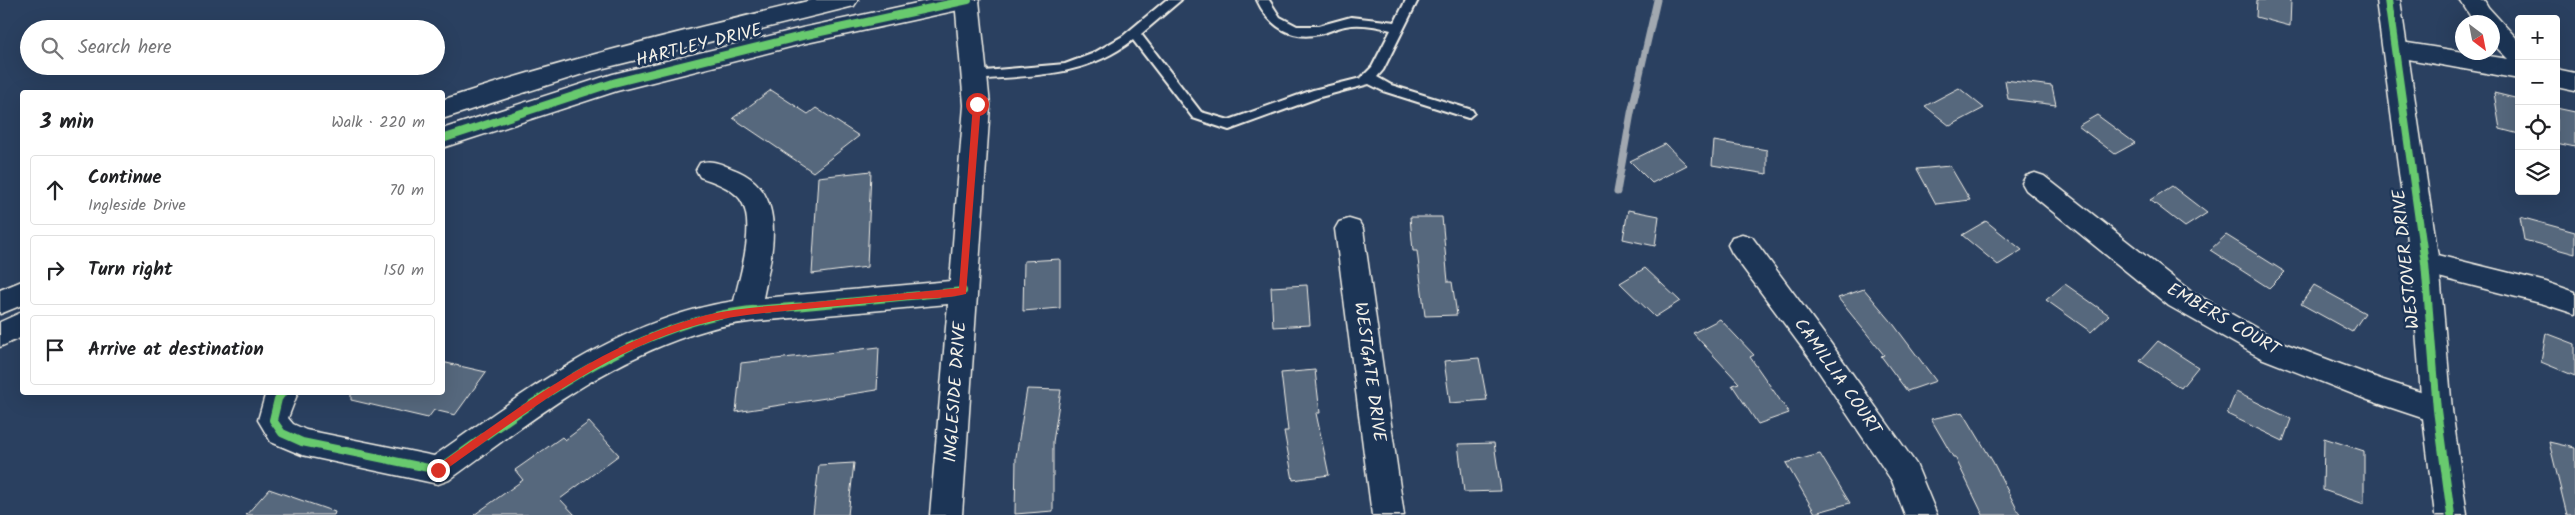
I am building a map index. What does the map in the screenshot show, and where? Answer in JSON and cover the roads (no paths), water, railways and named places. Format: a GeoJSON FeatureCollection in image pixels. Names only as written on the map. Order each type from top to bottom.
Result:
{"type":"FeatureCollection","features":[{"type":"Feature","properties":{"kind":"street","name":"HARTLEY DRIVE"},"geometry":{"type":"LineString","coordinates":[[445,109],[492,92],[632,51],[846,0]]}},
{"type":"Feature","properties":{"kind":"street","name":"HARTLEY DRIVE"},"geometry":{"type":"LineString","coordinates":[[445,138],[613,84],[802,36],[967,0]]}},
{"type":"Feature","properties":{"kind":"street","name":"INGLESIDE DRIVE"},"geometry":{"type":"LineString","coordinates":[[946,515],[977,104],[967,0]]}},
{"type":"Feature","properties":{"kind":"street","name":"WESTOVER DRIVE"},"geometry":{"type":"LineString","coordinates":[[2388,0],[2425,263],[2437,410],[2451,515]]}},
{"type":"Feature","properties":{"kind":"street"},"geometry":{"type":"LineString","coordinates":[[2472,0],[2481,15]]}},
{"type":"Feature","properties":{"kind":"street"},"geometry":{"type":"LineString","coordinates":[[2500,36],[2515,52]]}},
{"type":"Feature","properties":{"kind":"street"},"geometry":{"type":"LineString","coordinates":[[2395,49],[2515,69]]}},
{"type":"Feature","properties":{"kind":"street"},"geometry":{"type":"LineString","coordinates":[[2560,79],[2575,82]]}},
{"type":"Feature","properties":{"kind":"street"},"geometry":{"type":"LineString","coordinates":[[709,170],[724,174],[742,184],[753,194],[759,210],[762,228],[746,312]]}},
{"type":"Feature","properties":{"kind":"street","name":"EMBERS COURT"},"geometry":{"type":"LineString","coordinates":[[2035,183],[2179,298],[2238,332],[2280,354],[2378,392],[2437,410]]}},
{"type":"Feature","properties":{"kind":"street","name":"WESTGATE DRIVE"},"geometry":{"type":"LineString","coordinates":[[1349,229],[1388,515]]}},
{"type":"Feature","properties":{"kind":"street","name":"CAMILLIA COURT"},"geometry":{"type":"LineString","coordinates":[[1742,246],[1819,348],[1905,474],[1921,515]]}},
{"type":"Feature","properties":{"kind":"street"},"geometry":{"type":"LineString","coordinates":[[2425,263],[2546,293],[2575,303]]}},
{"type":"Feature","properties":{"kind":"street"},"geometry":{"type":"LineString","coordinates":[[281,395],[278,399],[273,420],[282,433],[302,442],[438,470],[560,384],[641,341],[708,318],[746,312],[963,291]]}},
{"type":"Feature","properties":{"kind":"street"},"geometry":{"type":"LineString","coordinates":[[0,303],[20,293]]}},
{"type":"Feature","properties":{"kind":"street"},"geometry":{"type":"LineString","coordinates":[[0,335],[20,325]]}},
{"type":"Feature","properties":{"kind":"lane"},"geometry":{"type":"LineString","coordinates":[[974,76],[1066,68],[1096,57],[1134,33],[1164,6],[1175,0]]}},
{"type":"Feature","properties":{"kind":"lane"},"geometry":{"type":"LineString","coordinates":[[1263,0],[1267,11],[1276,21],[1294,31],[1315,31],[1344,22],[1371,21],[1398,27]]}},
{"type":"Feature","properties":{"kind":"lane"},"geometry":{"type":"LineString","coordinates":[[1134,33],[1197,115],[1229,125],[1317,93],[1365,81],[1377,70],[1412,0]]}},
{"type":"Feature","properties":{"kind":"lane"},"geometry":{"type":"LineString","coordinates":[[1368,78],[1387,88],[1468,113]]}},
{"type":"Feature","properties":{"kind":"waterway"},"geometry":{"type":"LineString","coordinates":[[1617,192],[1631,113],[1657,0]]}}]}
